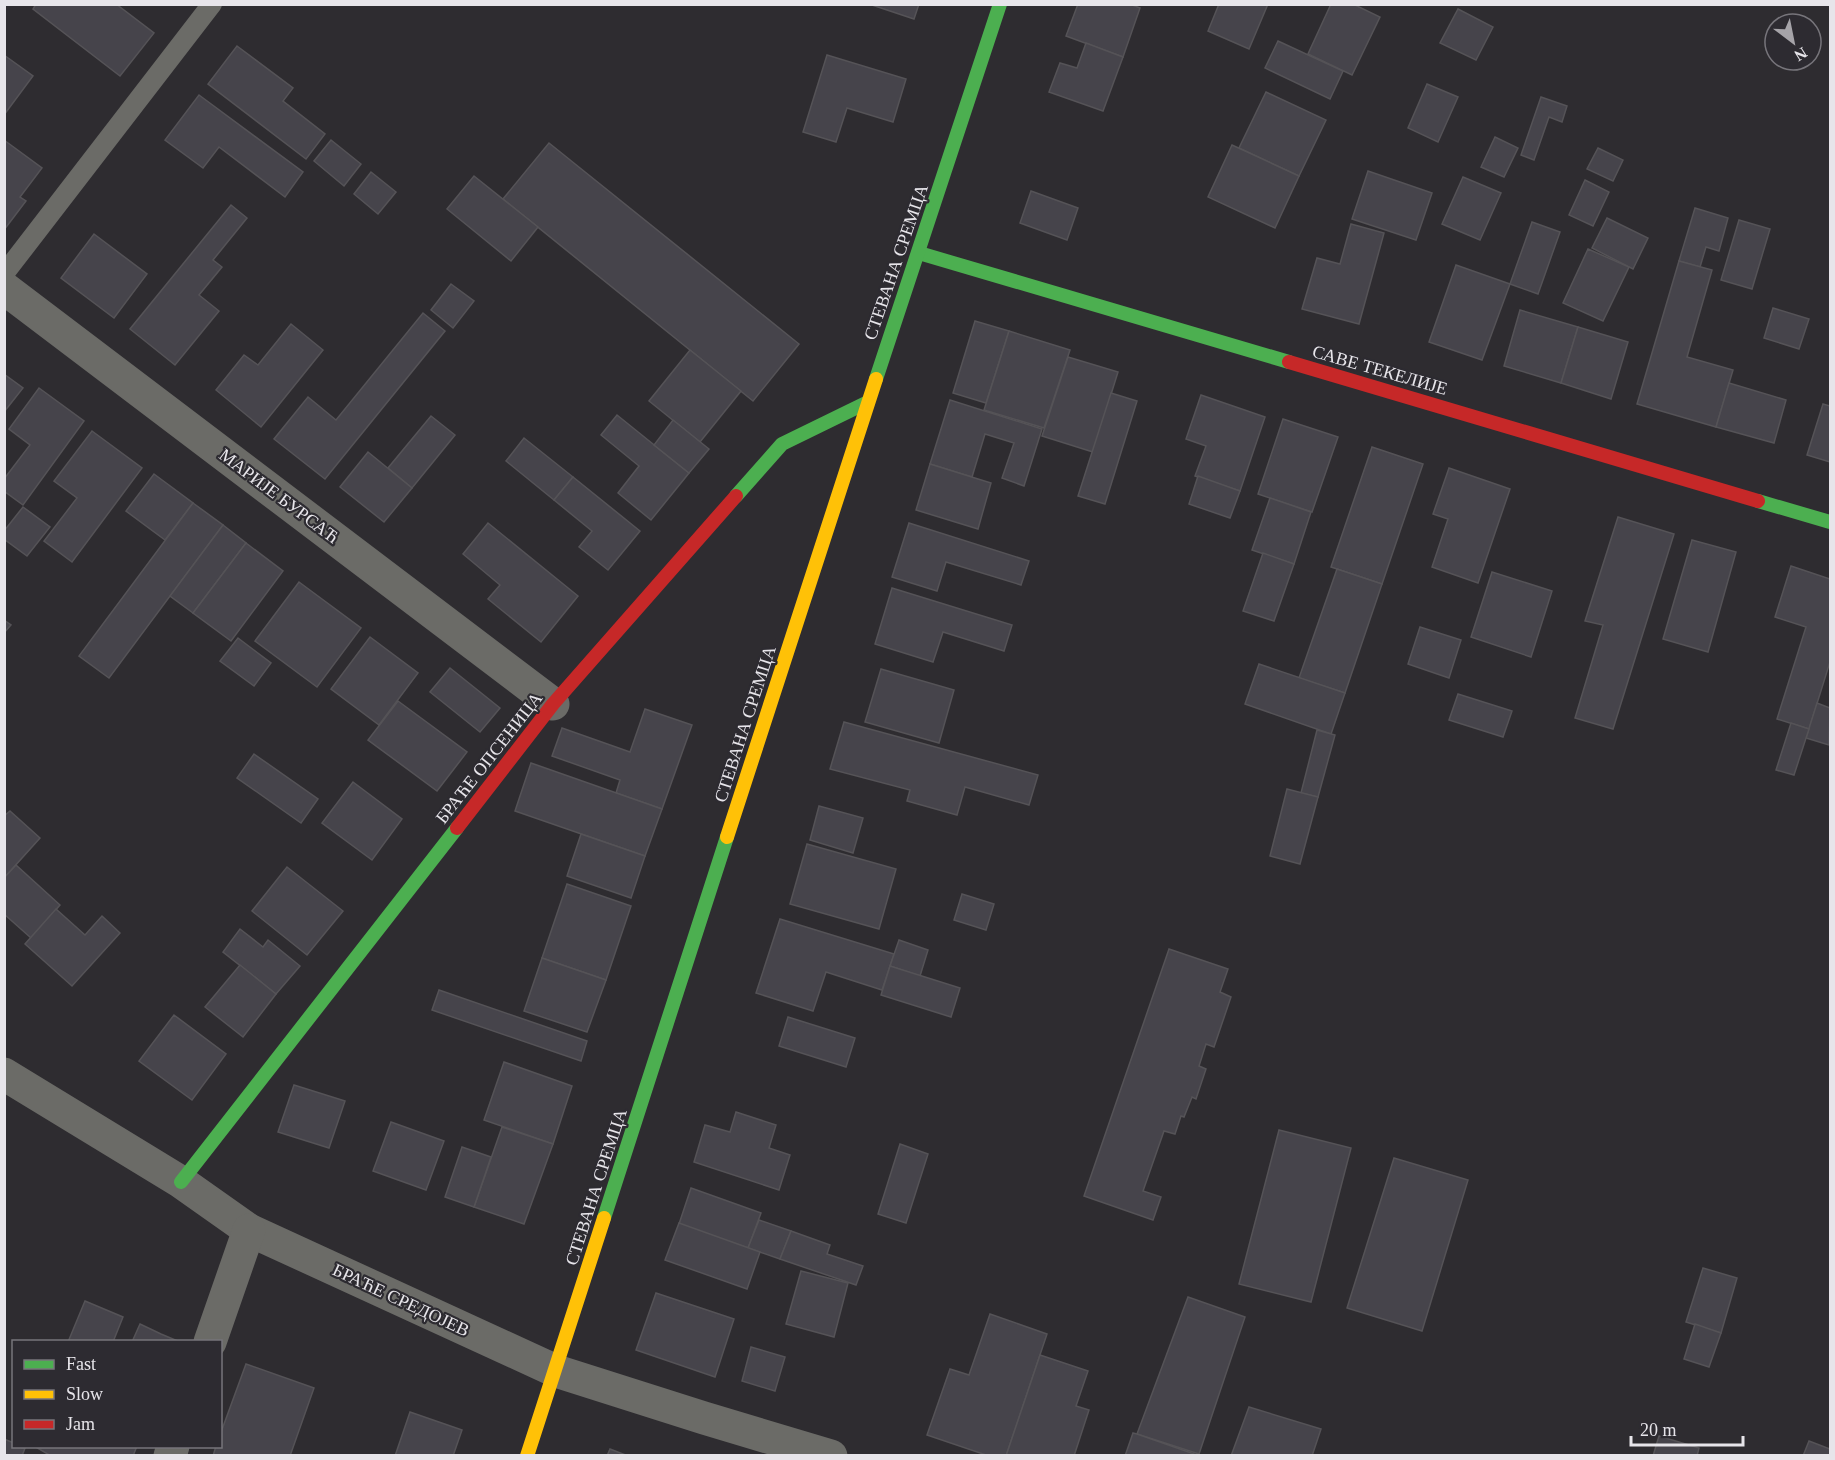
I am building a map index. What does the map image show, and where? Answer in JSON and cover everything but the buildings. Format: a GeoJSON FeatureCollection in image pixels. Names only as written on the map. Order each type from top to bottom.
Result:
{"type":"FeatureCollection","features":[{"type":"Feature","properties":{"kind":"street","name":"СТЕВАНА СРЕМЦА"},"geometry":{"type":"LineString","coordinates":[[527,1455],[868,402],[1000,4]]}},
{"type":"Feature","properties":{"kind":"street","name":"САВЕ ТЕКЕЛИЈЕ"},"geometry":{"type":"LineString","coordinates":[[919,252],[1830,522]]}},
{"type":"Feature","properties":{"kind":"street","name":"МАРИЈЕ БУРСАЋ"},"geometry":{"type":"LineString","coordinates":[[4,288],[553,704]]}},
{"type":"Feature","properties":{"kind":"street","name":"БРАЋЕ ОПСЕНИЦА"},"geometry":{"type":"LineString","coordinates":[[181,1182],[553,704],[782,444],[868,402]]}},
{"type":"Feature","properties":{"kind":"street","name":"БРАЋЕ СРЕДОЈЕВ"},"geometry":{"type":"LineString","coordinates":[[4,1074],[181,1182],[249,1230],[556,1371],[831,1455]]}},
{"type":"Feature","properties":{"kind":"street"},"geometry":{"type":"LineString","coordinates":[[210,1340],[249,1230]]}},
{"type":"Feature","properties":{"kind":"lane"},"geometry":{"type":"LineString","coordinates":[[4,274],[212,4]]}},
{"type":"Feature","properties":{"kind":"traffic: fast"},"geometry":{"type":"LineString","coordinates":[[876,379],[1000,4]]}},
{"type":"Feature","properties":{"kind":"traffic: fast"},"geometry":{"type":"LineString","coordinates":[[919,253],[1289,362]]}},
{"type":"Feature","properties":{"kind":"traffic: fast"},"geometry":{"type":"LineString","coordinates":[[736,496],[782,444],[868,402]]}},
{"type":"Feature","properties":{"kind":"traffic: fast"},"geometry":{"type":"LineString","coordinates":[[1758,501],[1830,522]]}},
{"type":"Feature","properties":{"kind":"traffic: fast"},"geometry":{"type":"LineString","coordinates":[[181,1182],[457,828]]}},
{"type":"Feature","properties":{"kind":"traffic: fast"},"geometry":{"type":"LineString","coordinates":[[604,1218],[727,837]]}},
{"type":"Feature","properties":{"kind":"traffic: slow"},"geometry":{"type":"LineString","coordinates":[[727,837],[876,379]]}},
{"type":"Feature","properties":{"kind":"traffic: slow"},"geometry":{"type":"LineString","coordinates":[[527,1456],[604,1218]]}},
{"type":"Feature","properties":{"kind":"traffic: jam"},"geometry":{"type":"LineString","coordinates":[[1289,362],[1758,501]]}},
{"type":"Feature","properties":{"kind":"traffic: jam"},"geometry":{"type":"LineString","coordinates":[[457,828],[553,704],[736,496]]}}]}
